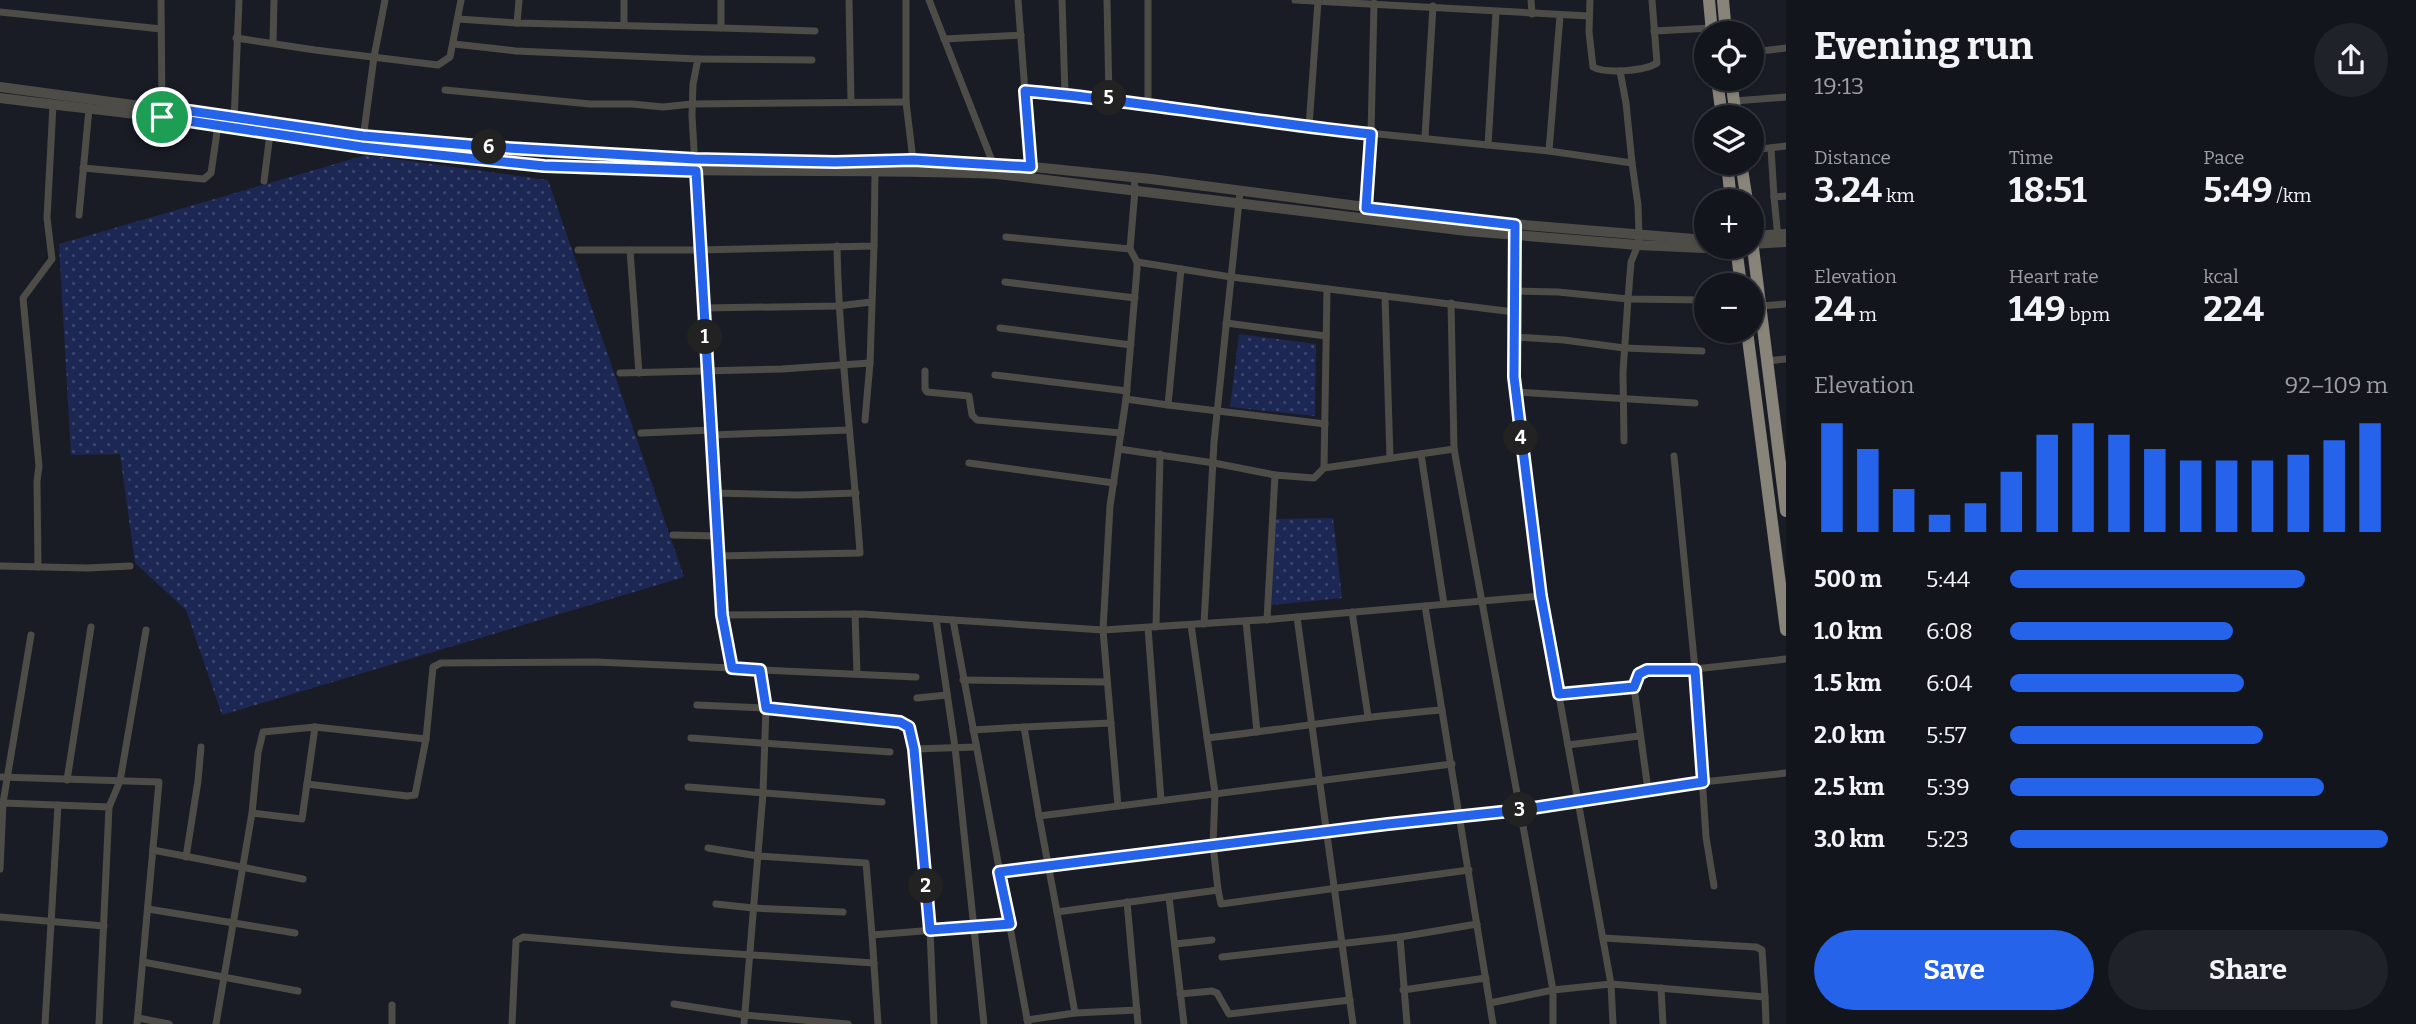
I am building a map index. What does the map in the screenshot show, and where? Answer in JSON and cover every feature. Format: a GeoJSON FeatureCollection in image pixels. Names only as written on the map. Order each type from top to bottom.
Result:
{"type":"FeatureCollection","features":[{"type":"Feature","properties":{"kind":"highway"},"geometry":{"type":"LineString","coordinates":[[1709,0],[1711,21]]}},
{"type":"Feature","properties":{"kind":"highway"},"geometry":{"type":"LineString","coordinates":[[1723,0],[1725,21]]}},
{"type":"Feature","properties":{"kind":"highway"},"geometry":{"type":"LineString","coordinates":[[1733,91],[1734,105]]}},
{"type":"Feature","properties":{"kind":"highway"},"geometry":{"type":"LineString","coordinates":[[1764,337],[1783,469],[1785,502]]}},
{"type":"Feature","properties":{"kind":"highway"},"geometry":{"type":"LineString","coordinates":[[1749,343],[1786,630]]}},
{"type":"Feature","properties":{"kind":"street"},"geometry":{"type":"LineString","coordinates":[[162,0],[162,112]]}},
{"type":"Feature","properties":{"kind":"street"},"geometry":{"type":"LineString","coordinates":[[234,123],[239,0]]}},
{"type":"Feature","properties":{"kind":"street"},"geometry":{"type":"LineString","coordinates":[[273,43],[274,0]]}},
{"type":"Feature","properties":{"kind":"street"},"geometry":{"type":"LineString","coordinates":[[363,142],[374,57],[385,0]]}},
{"type":"Feature","properties":{"kind":"street"},"geometry":{"type":"LineString","coordinates":[[236,38],[438,65],[450,57],[461,0]]}},
{"type":"Feature","properties":{"kind":"street"},"geometry":{"type":"LineString","coordinates":[[517,23],[519,0]]}},
{"type":"Feature","properties":{"kind":"street"},"geometry":{"type":"LineString","coordinates":[[624,0],[624,24]]}},
{"type":"Feature","properties":{"kind":"street"},"geometry":{"type":"LineString","coordinates":[[721,0],[721,28]]}},
{"type":"Feature","properties":{"kind":"street"},"geometry":{"type":"LineString","coordinates":[[849,0],[852,102]]}},
{"type":"Feature","properties":{"kind":"street"},"geometry":{"type":"LineString","coordinates":[[906,0],[906,102],[913,160]]}},
{"type":"Feature","properties":{"kind":"street"},"geometry":{"type":"LineString","coordinates":[[929,0],[995,168]]}},
{"type":"Feature","properties":{"kind":"street"},"geometry":{"type":"LineString","coordinates":[[1018,0],[1031,172]]}},
{"type":"Feature","properties":{"kind":"street"},"geometry":{"type":"LineString","coordinates":[[1062,0],[1065,94]]}},
{"type":"Feature","properties":{"kind":"street"},"geometry":{"type":"LineString","coordinates":[[1107,0],[1109,98]]}},
{"type":"Feature","properties":{"kind":"street"},"geometry":{"type":"LineString","coordinates":[[1148,0],[1148,105]]}},
{"type":"Feature","properties":{"kind":"street"},"geometry":{"type":"LineString","coordinates":[[1295,0],[1433,6],[1465,4],[1496,12],[1589,16]]}},
{"type":"Feature","properties":{"kind":"street"},"geometry":{"type":"LineString","coordinates":[[1531,0],[1532,15]]}},
{"type":"Feature","properties":{"kind":"street"},"geometry":{"type":"LineString","coordinates":[[1590,0],[1593,67],[1598,70],[1620,71],[1655,65],[1651,0]]}},
{"type":"Feature","properties":{"kind":"street"},"geometry":{"type":"LineString","coordinates":[[1309,127],[1318,1]]}},
{"type":"Feature","properties":{"kind":"street"},"geometry":{"type":"LineString","coordinates":[[1366,213],[1374,3]]}},
{"type":"Feature","properties":{"kind":"street"},"geometry":{"type":"LineString","coordinates":[[1425,137],[1433,6]]}},
{"type":"Feature","properties":{"kind":"street"},"geometry":{"type":"LineString","coordinates":[[0,12],[161,29]]}},
{"type":"Feature","properties":{"kind":"street"},"geometry":{"type":"LineString","coordinates":[[1489,145],[1496,12]]}},
{"type":"Feature","properties":{"kind":"street"},"geometry":{"type":"LineString","coordinates":[[1549,151],[1560,16]]}},
{"type":"Feature","properties":{"kind":"street"},"geometry":{"type":"LineString","coordinates":[[458,19],[816,31]]}},
{"type":"Feature","properties":{"kind":"street"},"geometry":{"type":"LineString","coordinates":[[1654,31],[1694,31]]}},
{"type":"Feature","properties":{"kind":"street"},"geometry":{"type":"LineString","coordinates":[[944,39],[1021,35]]}},
{"type":"Feature","properties":{"kind":"street"},"geometry":{"type":"LineString","coordinates":[[454,44],[516,51],[698,60],[812,60]]}},
{"type":"Feature","properties":{"kind":"street"},"geometry":{"type":"LineString","coordinates":[[1764,51],[1786,48]]}},
{"type":"Feature","properties":{"kind":"street"},"geometry":{"type":"LineString","coordinates":[[698,60],[692,104],[699,250],[722,615],[732,668]]}},
{"type":"Feature","properties":{"kind":"street"},"geometry":{"type":"LineString","coordinates":[[1620,71],[1639,205],[1639,241],[1631,262],[1628,299],[1623,398],[1624,441]]}},
{"type":"Feature","properties":{"kind":"street"},"geometry":{"type":"LineString","coordinates":[[0,87],[363,142],[544,166],[875,173],[995,168]]}},
{"type":"Feature","properties":{"kind":"street"},"geometry":{"type":"LineString","coordinates":[[445,90],[590,104],[663,107],[692,104],[906,102]]}},
{"type":"Feature","properties":{"kind":"street"},"geometry":{"type":"LineString","coordinates":[[1025,91],[1109,98],[1309,127],[1425,137],[1632,163]]}},
{"type":"Feature","properties":{"kind":"street"},"geometry":{"type":"LineString","coordinates":[[1734,101],[1786,97]]}},
{"type":"Feature","properties":{"kind":"street"},"geometry":{"type":"LineString","coordinates":[[0,98],[89,109],[162,112],[218,125],[234,123],[270,134],[363,142],[695,159],[835,162],[913,160],[1031,172],[1134,178],[1240,197],[1366,213],[1694,246]]}},
{"type":"Feature","properties":{"kind":"street"},"geometry":{"type":"LineString","coordinates":[[38,567],[39,466],[23,298],[52,259],[47,218],[53,105]]}},
{"type":"Feature","properties":{"kind":"street"},"geometry":{"type":"LineString","coordinates":[[79,215],[89,109]]}},
{"type":"Feature","properties":{"kind":"street"},"geometry":{"type":"LineString","coordinates":[[83,168],[204,179],[211,173],[218,125]]}},
{"type":"Feature","properties":{"kind":"street"},"geometry":{"type":"LineString","coordinates":[[264,181],[270,134]]}},
{"type":"Feature","properties":{"kind":"street"},"geometry":{"type":"LineString","coordinates":[[1764,149],[1786,146]]}},
{"type":"Feature","properties":{"kind":"street"},"geometry":{"type":"LineString","coordinates":[[1764,240],[1782,238],[1774,197],[1770,148]]}},
{"type":"Feature","properties":{"kind":"street"},"geometry":{"type":"LineString","coordinates":[[1031,172],[1135,190],[1240,197]]}},
{"type":"Feature","properties":{"kind":"street"},"geometry":{"type":"LineString","coordinates":[[865,420],[870,363],[875,173]]}},
{"type":"Feature","properties":{"kind":"street"},"geometry":{"type":"LineString","coordinates":[[1118,806],[1103,630],[1110,506],[1127,395],[1135,298],[1137,262],[1130,249],[1134,178]]}},
{"type":"Feature","properties":{"kind":"street"},"geometry":{"type":"LineString","coordinates":[[1774,197],[1786,196]]}},
{"type":"Feature","properties":{"kind":"street"},"geometry":{"type":"LineString","coordinates":[[1204,624],[1217,412],[1240,197]]}},
{"type":"Feature","properties":{"kind":"street"},"geometry":{"type":"LineString","coordinates":[[1515,230],[1516,392],[1541,596],[1611,984],[1613,1024]]}},
{"type":"Feature","properties":{"kind":"street"},"geometry":{"type":"LineString","coordinates":[[1006,237],[1130,249]]}},
{"type":"Feature","properties":{"kind":"street"},"geometry":{"type":"LineString","coordinates":[[1639,241],[1694,240]]}},
{"type":"Feature","properties":{"kind":"street"},"geometry":{"type":"LineString","coordinates":[[719,556],[860,553],[842,365],[837,246]]}},
{"type":"Feature","properties":{"kind":"street"},"geometry":{"type":"LineString","coordinates":[[578,250],[874,246]]}},
{"type":"Feature","properties":{"kind":"street"},"geometry":{"type":"LineString","coordinates":[[630,250],[639,373]]}},
{"type":"Feature","properties":{"kind":"street"},"geometry":{"type":"LineString","coordinates":[[1137,262],[1231,277],[1514,312]]}},
{"type":"Feature","properties":{"kind":"street"},"geometry":{"type":"LineString","coordinates":[[1168,405],[1181,269]]}},
{"type":"Feature","properties":{"kind":"street"},"geometry":{"type":"LineString","coordinates":[[1004,282],[1135,298]]}},
{"type":"Feature","properties":{"kind":"street"},"geometry":{"type":"LineString","coordinates":[[1324,468],[1327,289]]}},
{"type":"Feature","properties":{"kind":"street"},"geometry":{"type":"LineString","coordinates":[[1514,291],[1628,299],[1694,300]]}},
{"type":"Feature","properties":{"kind":"street"},"geometry":{"type":"LineString","coordinates":[[1385,296],[1390,458]]}},
{"type":"Feature","properties":{"kind":"street"},"geometry":{"type":"LineString","coordinates":[[703,308],[871,303]]}},
{"type":"Feature","properties":{"kind":"street"},"geometry":{"type":"LineString","coordinates":[[1451,303],[1454,449],[1553,990],[1553,1024]]}},
{"type":"Feature","properties":{"kind":"street"},"geometry":{"type":"LineString","coordinates":[[1764,306],[1786,304]]}},
{"type":"Feature","properties":{"kind":"street"},"geometry":{"type":"LineString","coordinates":[[1226,323],[1326,336]]}},
{"type":"Feature","properties":{"kind":"street"},"geometry":{"type":"LineString","coordinates":[[1000,328],[1131,345]]}},
{"type":"Feature","properties":{"kind":"street"},"geometry":{"type":"LineString","coordinates":[[1514,337],[1625,348],[1702,351]]}},
{"type":"Feature","properties":{"kind":"street"},"geometry":{"type":"LineString","coordinates":[[1767,361],[1786,359]]}},
{"type":"Feature","properties":{"kind":"street"},"geometry":{"type":"LineString","coordinates":[[620,373],[870,363]]}},
{"type":"Feature","properties":{"kind":"street"},"geometry":{"type":"LineString","coordinates":[[925,371],[927,392],[969,396],[972,415],[977,419],[1121,433]]}},
{"type":"Feature","properties":{"kind":"street"},"geometry":{"type":"LineString","coordinates":[[995,375],[1127,395],[1168,405],[1325,424]]}},
{"type":"Feature","properties":{"kind":"street"},"geometry":{"type":"LineString","coordinates":[[1516,392],[1695,403]]}},
{"type":"Feature","properties":{"kind":"street"},"geometry":{"type":"LineString","coordinates":[[640,433],[849,430]]}},
{"type":"Feature","properties":{"kind":"street"},"geometry":{"type":"LineString","coordinates":[[1119,449],[1275,475],[1314,478],[1324,468],[1454,449]]}},
{"type":"Feature","properties":{"kind":"street"},"geometry":{"type":"LineString","coordinates":[[1160,454],[1152,627],[1161,800]]}},
{"type":"Feature","properties":{"kind":"street"},"geometry":{"type":"LineString","coordinates":[[1421,454],[1444,604]]}},
{"type":"Feature","properties":{"kind":"street"},"geometry":{"type":"LineString","coordinates":[[1674,456],[1695,670],[1706,837],[1714,886]]}},
{"type":"Feature","properties":{"kind":"street"},"geometry":{"type":"LineString","coordinates":[[969,463],[1114,483]]}},
{"type":"Feature","properties":{"kind":"street"},"geometry":{"type":"LineString","coordinates":[[1267,620],[1275,475]]}},
{"type":"Feature","properties":{"kind":"street"},"geometry":{"type":"LineString","coordinates":[[716,493],[856,493]]}},
{"type":"Feature","properties":{"kind":"street"},"geometry":{"type":"LineString","coordinates":[[673,535],[718,536]]}},
{"type":"Feature","properties":{"kind":"street"},"geometry":{"type":"LineString","coordinates":[[0,566],[130,566]]}},
{"type":"Feature","properties":{"kind":"street"},"geometry":{"type":"LineString","coordinates":[[722,615],[855,614],[1103,630],[1267,620],[1541,596]]}},
{"type":"Feature","properties":{"kind":"street"},"geometry":{"type":"LineString","coordinates":[[1425,606],[1493,1024]]}},
{"type":"Feature","properties":{"kind":"street"},"geometry":{"type":"LineString","coordinates":[[1352,612],[1368,716]]}},
{"type":"Feature","properties":{"kind":"street"},"geometry":{"type":"LineString","coordinates":[[855,614],[856,674]]}},
{"type":"Feature","properties":{"kind":"street"},"geometry":{"type":"LineString","coordinates":[[1297,617],[1353,1024]]}},
{"type":"Feature","properties":{"kind":"street"},"geometry":{"type":"LineString","coordinates":[[936,619],[955,747],[984,1024]]}},
{"type":"Feature","properties":{"kind":"street"},"geometry":{"type":"LineString","coordinates":[[953,620],[1027,1022],[1075,1013],[1137,1010]]}},
{"type":"Feature","properties":{"kind":"street"},"geometry":{"type":"LineString","coordinates":[[1246,621],[1257,732]]}},
{"type":"Feature","properties":{"kind":"street"},"geometry":{"type":"LineString","coordinates":[[1191,625],[1215,793],[1213,845],[1221,904],[1469,870]]}},
{"type":"Feature","properties":{"kind":"street"},"geometry":{"type":"LineString","coordinates":[[66,780],[91,627]]}},
{"type":"Feature","properties":{"kind":"street"},"geometry":{"type":"LineString","coordinates":[[99,1024],[109,807],[120,781],[146,629]]}},
{"type":"Feature","properties":{"kind":"street"},"geometry":{"type":"LineString","coordinates":[[0,869],[4,777],[31,635]]}},
{"type":"Feature","properties":{"kind":"street"},"geometry":{"type":"LineString","coordinates":[[1648,790],[1634,687],[1639,674],[1647,670],[1695,670],[1786,659]]}},
{"type":"Feature","properties":{"kind":"street"},"geometry":{"type":"LineString","coordinates":[[307,784],[407,796],[415,794],[426,739],[430,678],[433,667],[441,663],[596,662],[916,677]]}},
{"type":"Feature","properties":{"kind":"street"},"geometry":{"type":"LineString","coordinates":[[744,1024],[764,793],[766,708],[760,670]]}},
{"type":"Feature","properties":{"kind":"street"},"geometry":{"type":"LineString","coordinates":[[964,680],[1107,682]]}},
{"type":"Feature","properties":{"kind":"street"},"geometry":{"type":"LineString","coordinates":[[1559,694],[1634,687]]}},
{"type":"Feature","properties":{"kind":"street"},"geometry":{"type":"LineString","coordinates":[[917,698],[947,695]]}},
{"type":"Feature","properties":{"kind":"street"},"geometry":{"type":"LineString","coordinates":[[697,705],[766,708],[900,722],[909,727],[914,749],[930,930],[934,1024]]}},
{"type":"Feature","properties":{"kind":"street"},"geometry":{"type":"LineString","coordinates":[[1207,738],[1312,726],[1368,716],[1442,710]]}},
{"type":"Feature","properties":{"kind":"street"},"geometry":{"type":"LineString","coordinates":[[973,730],[1111,723]]}},
{"type":"Feature","properties":{"kind":"street"},"geometry":{"type":"LineString","coordinates":[[216,1024],[263,732],[315,727],[426,739]]}},
{"type":"Feature","properties":{"kind":"street"},"geometry":{"type":"LineString","coordinates":[[252,813],[302,819],[315,727]]}},
{"type":"Feature","properties":{"kind":"street"},"geometry":{"type":"LineString","coordinates":[[1024,727],[1075,1013]]}},
{"type":"Feature","properties":{"kind":"street"},"geometry":{"type":"LineString","coordinates":[[1568,745],[1639,736]]}},
{"type":"Feature","properties":{"kind":"street"},"geometry":{"type":"LineString","coordinates":[[691,738],[890,752]]}},
{"type":"Feature","properties":{"kind":"street"},"geometry":{"type":"LineString","coordinates":[[186,857],[201,747]]}},
{"type":"Feature","properties":{"kind":"street"},"geometry":{"type":"LineString","coordinates":[[914,749],[976,747]]}},
{"type":"Feature","properties":{"kind":"street"},"geometry":{"type":"LineString","coordinates":[[1039,816],[1215,793],[1320,783],[1451,764]]}},
{"type":"Feature","properties":{"kind":"street"},"geometry":{"type":"LineString","coordinates":[[999,872],[1047,864],[1520,810],[1703,782],[1786,773]]}},
{"type":"Feature","properties":{"kind":"street"},"geometry":{"type":"LineString","coordinates":[[4,777],[159,782],[137,1021],[169,1024]]}},
{"type":"Feature","properties":{"kind":"street"},"geometry":{"type":"LineString","coordinates":[[688,787],[883,802]]}},
{"type":"Feature","properties":{"kind":"street"},"geometry":{"type":"LineString","coordinates":[[1,803],[109,807]]}},
{"type":"Feature","properties":{"kind":"street"},"geometry":{"type":"LineString","coordinates":[[45,1024],[58,805]]}},
{"type":"Feature","properties":{"kind":"street"},"geometry":{"type":"LineString","coordinates":[[708,848],[758,856],[866,863],[878,1024]]}},
{"type":"Feature","properties":{"kind":"street"},"geometry":{"type":"LineString","coordinates":[[153,850],[303,879]]}},
{"type":"Feature","properties":{"kind":"street"},"geometry":{"type":"LineString","coordinates":[[1056,912],[1218,890]]}},
{"type":"Feature","properties":{"kind":"street"},"geometry":{"type":"LineString","coordinates":[[1169,897],[1184,1024]]}},
{"type":"Feature","properties":{"kind":"street"},"geometry":{"type":"LineString","coordinates":[[1127,902],[1139,1024]]}},
{"type":"Feature","properties":{"kind":"street"},"geometry":{"type":"LineString","coordinates":[[716,904],[843,912]]}},
{"type":"Feature","properties":{"kind":"street"},"geometry":{"type":"LineString","coordinates":[[148,909],[295,933]]}},
{"type":"Feature","properties":{"kind":"street"},"geometry":{"type":"LineString","coordinates":[[0,917],[104,926]]}},
{"type":"Feature","properties":{"kind":"street"},"geometry":{"type":"LineString","coordinates":[[872,935],[1010,924]]}},
{"type":"Feature","properties":{"kind":"street"},"geometry":{"type":"LineString","coordinates":[[1222,957],[1400,937],[1477,924]]}},
{"type":"Feature","properties":{"kind":"street"},"geometry":{"type":"LineString","coordinates":[[1400,937],[1407,1024]]}},
{"type":"Feature","properties":{"kind":"street"},"geometry":{"type":"LineString","coordinates":[[512,1024],[518,938],[874,963]]}},
{"type":"Feature","properties":{"kind":"street"},"geometry":{"type":"LineString","coordinates":[[1603,938],[1756,947],[1762,950],[1766,1024]]}},
{"type":"Feature","properties":{"kind":"street"},"geometry":{"type":"LineString","coordinates":[[1175,944],[1212,940]]}},
{"type":"Feature","properties":{"kind":"street"},"geometry":{"type":"LineString","coordinates":[[143,962],[298,991]]}},
{"type":"Feature","properties":{"kind":"street"},"geometry":{"type":"LineString","coordinates":[[1404,990],[1486,978]]}},
{"type":"Feature","properties":{"kind":"street"},"geometry":{"type":"LineString","coordinates":[[1490,1003],[1553,990],[1611,984],[1765,997]]}},
{"type":"Feature","properties":{"kind":"street"},"geometry":{"type":"LineString","coordinates":[[1661,988],[1663,1024]]}},
{"type":"Feature","properties":{"kind":"street"},"geometry":{"type":"LineString","coordinates":[[1180,994],[1212,991],[1217,993],[1226,1012],[1234,1014],[1350,1000]]}},
{"type":"Feature","properties":{"kind":"street"},"geometry":{"type":"LineString","coordinates":[[674,1004],[745,1015],[848,1024]]}},
{"type":"Feature","properties":{"kind":"street"},"geometry":{"type":"LineString","coordinates":[[392,1024],[393,1005]]}},
{"type":"Feature","properties":{"kind":"shaded area"},"geometry":{"type":"Polygon","coordinates":[[[366,155],[548,180],[684,577],[222,715],[186,610],[135,563],[120,454],[71,455],[59,244],[366,155]]]}},
{"type":"Feature","properties":{"kind":"shaded area"},"geometry":{"type":"Polygon","coordinates":[[[1239,334],[1316,344],[1315,416],[1230,407],[1239,334]]]}},
{"type":"Feature","properties":{"kind":"shaded area"},"geometry":{"type":"Polygon","coordinates":[[[1333,518],[1342,598],[1272,605],[1274,519],[1333,518]]]}},
{"type":"Feature","properties":{"kind":"route"},"geometry":{"type":"LineString","coordinates":[[1025,91],[1109,98],[1200,113],[1371,134],[1366,208],[1515,225],[1514,377],[1541,596],[1559,694],[1634,687],[1639,674],[1647,670],[1695,670],[1703,782],[1520,810],[1047,864],[999,872],[1010,924],[930,930],[914,749],[909,727],[900,722],[766,708],[760,670],[732,668],[722,615],[696,171],[544,166],[362,147],[162,117],[162,107],[363,136],[695,159],[835,162],[913,160],[1031,167],[1025,91]]}}]}
